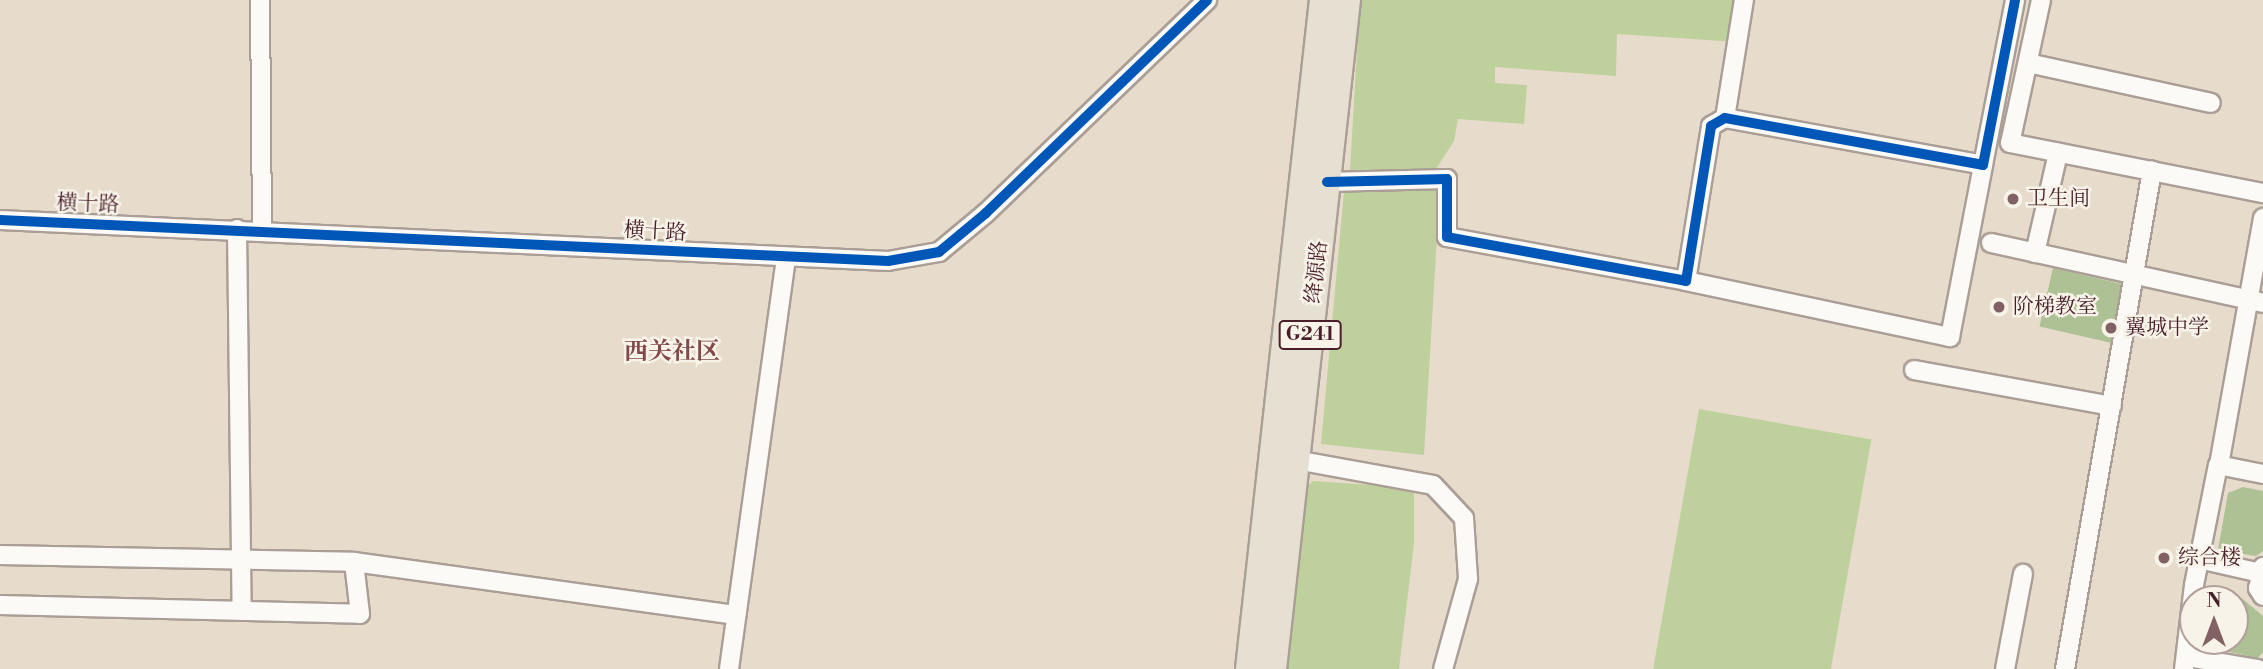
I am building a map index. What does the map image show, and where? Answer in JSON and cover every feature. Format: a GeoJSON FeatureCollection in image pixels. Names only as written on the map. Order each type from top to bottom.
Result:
{"type":"FeatureCollection","features":[{"type":"Feature","properties":{"kind":"highway","name":"绛源路"},"geometry":{"type":"LineString","coordinates":[[1249,669],[1323,0]]}},
{"type":"Feature","properties":{"kind":"highway","name":"绛源路"},"geometry":{"type":"LineString","coordinates":[[1273,669],[1347,0]]}},
{"type":"Feature","properties":{"kind":"street"},"geometry":{"type":"LineString","coordinates":[[260,0],[262,230]]}},
{"type":"Feature","properties":{"kind":"street","name":"横十路"},"geometry":{"type":"LineString","coordinates":[[0,220],[888,261],[939,252],[986,214],[1207,0]]}},
{"type":"Feature","properties":{"kind":"street"},"geometry":{"type":"LineString","coordinates":[[1725,118],[1744,0]]}},
{"type":"Feature","properties":{"kind":"street"},"geometry":{"type":"LineString","coordinates":[[1327,181],[1447,178],[1447,237],[1686,281],[1950,337],[2015,0]]}},
{"type":"Feature","properties":{"kind":"street"},"geometry":{"type":"LineString","coordinates":[[2041,0],[2010,143],[2263,193]]}},
{"type":"Feature","properties":{"kind":"street"},"geometry":{"type":"LineString","coordinates":[[2028,63],[2211,103]]}},
{"type":"Feature","properties":{"kind":"street"},"geometry":{"type":"LineString","coordinates":[[1686,281],[1710,126],[1725,118],[1983,165]]}},
{"type":"Feature","properties":{"kind":"street"},"geometry":{"type":"LineString","coordinates":[[2035,253],[2058,153]]}},
{"type":"Feature","properties":{"kind":"street"},"geometry":{"type":"LineString","coordinates":[[2065,669],[2152,171]]}},
{"type":"Feature","properties":{"kind":"street"},"geometry":{"type":"LineString","coordinates":[[2258,669],[2185,663],[2199,559],[2256,301],[2263,218]]}},
{"type":"Feature","properties":{"kind":"street"},"geometry":{"type":"LineString","coordinates":[[237,229],[239,559],[242,611]]}},
{"type":"Feature","properties":{"kind":"street"},"geometry":{"type":"LineString","coordinates":[[1991,243],[2256,301]]}},
{"type":"Feature","properties":{"kind":"street"},"geometry":{"type":"LineString","coordinates":[[729,669],[786,257]]}},
{"type":"Feature","properties":{"kind":"street"},"geometry":{"type":"LineString","coordinates":[[1914,370],[2112,406]]}},
{"type":"Feature","properties":{"kind":"street"},"geometry":{"type":"LineString","coordinates":[[1296,460],[1433,485],[1464,518],[1468,579],[1443,669]]}},
{"type":"Feature","properties":{"kind":"street"},"geometry":{"type":"LineString","coordinates":[[2219,465],[2263,474]]}},
{"type":"Feature","properties":{"kind":"street"},"geometry":{"type":"LineString","coordinates":[[0,555],[354,562],[736,615]]}},
{"type":"Feature","properties":{"kind":"street"},"geometry":{"type":"LineString","coordinates":[[2199,559],[2261,570],[2258,588],[2263,596]]}},
{"type":"Feature","properties":{"kind":"street"},"geometry":{"type":"LineString","coordinates":[[0,605],[360,614],[354,562]]}},
{"type":"Feature","properties":{"kind":"street"},"geometry":{"type":"LineString","coordinates":[[2005,669],[2023,574]]}},
{"type":"Feature","properties":{"kind":"green space"},"geometry":{"type":"Polygon","coordinates":[[[1360,0],[1744,0],[1737,42],[1617,34],[1616,76],[1495,67],[1495,83],[1527,85],[1524,124],[1458,119],[1454,141],[1434,172],[1350,170],[1360,0]]]}},
{"type":"Feature","properties":{"kind":"green space"},"geometry":{"type":"Polygon","coordinates":[[[1370,186],[1440,186],[1424,455],[1321,444],[1344,192],[1370,186]]]}},
{"type":"Feature","properties":{"kind":"green space"},"geometry":{"type":"Polygon","coordinates":[[[2053,268],[2125,285],[2112,343],[2040,326],[2053,268]]]}},
{"type":"Feature","properties":{"kind":"green space"},"geometry":{"type":"Polygon","coordinates":[[[1699,409],[1871,439],[1831,669],[1653,669],[1699,409]]]}},
{"type":"Feature","properties":{"kind":"green space"},"geometry":{"type":"Polygon","coordinates":[[[1313,481],[1414,488],[1414,543],[1399,669],[1281,669],[1304,489],[1313,481]]]}},
{"type":"Feature","properties":{"kind":"green space"},"geometry":{"type":"Polygon","coordinates":[[[2243,487],[2263,491],[2263,551],[2256,556],[2218,550],[2228,493],[2243,487]]]}},
{"type":"Feature","properties":{"kind":"green space"},"geometry":{"type":"Polygon","coordinates":[[[2249,604],[2263,616],[2263,652],[2258,658],[2244,655],[2249,655],[2249,604]]]}},
{"type":"Feature","properties":{"kind":"cycle path"},"geometry":{"type":"LineString","coordinates":[[0,220],[888,261],[939,252],[986,213],[1207,0]]}},
{"type":"Feature","properties":{"kind":"cycle path"},"geometry":{"type":"LineString","coordinates":[[1327,182],[1447,179],[1447,237],[1686,281],[1711,126],[1725,118],[1983,165],[2015,0]]}},
{"type":"Feature","properties":{"kind":"place","name":"卫生间"},"geometry":{"type":"Point","coordinates":[2013,199]}},
{"type":"Feature","properties":{"kind":"place","name":"阶梯教室"},"geometry":{"type":"Point","coordinates":[1999,307]}},
{"type":"Feature","properties":{"kind":"place","name":"翼城中学"},"geometry":{"type":"Point","coordinates":[2111,328]}},
{"type":"Feature","properties":{"kind":"place","name":"综合楼"},"geometry":{"type":"Point","coordinates":[2164,558]}},
{"type":"Feature","properties":{"kind":"district","name":"西关社区"},"geometry":{"type":"Point","coordinates":[672,353]}}]}
